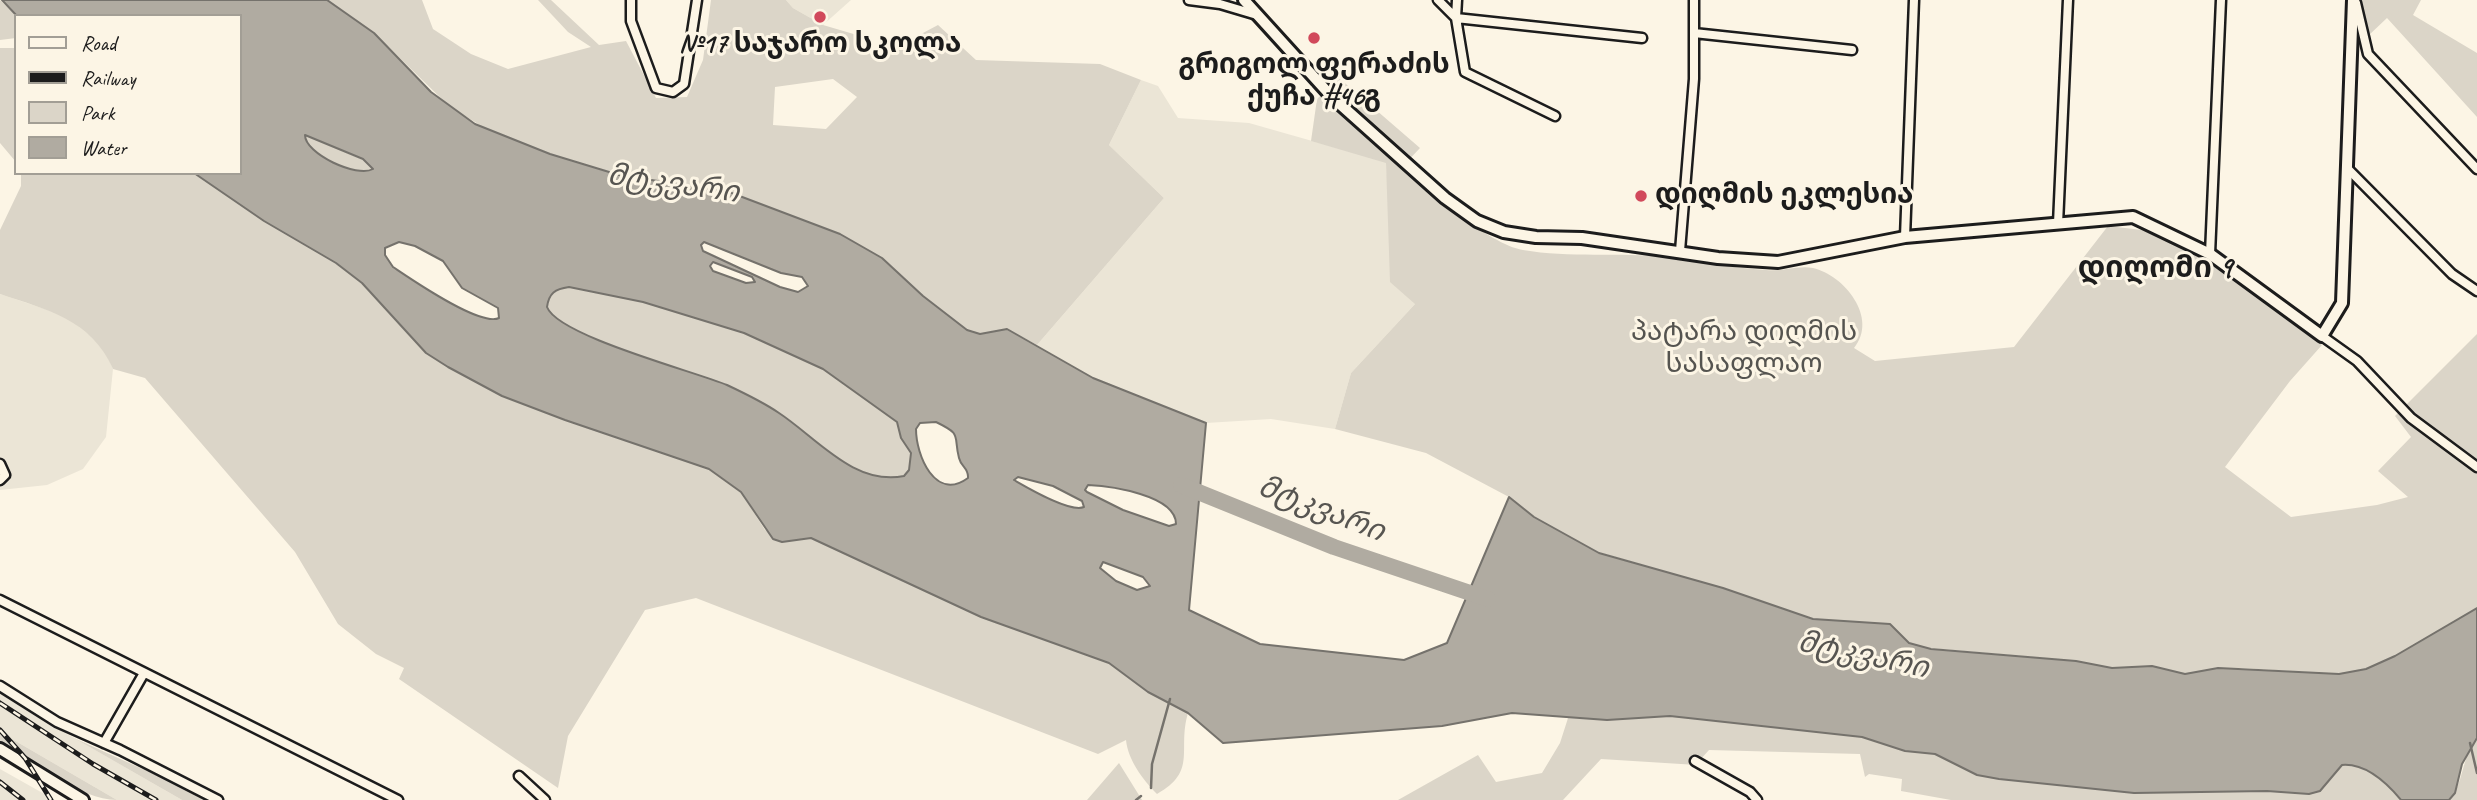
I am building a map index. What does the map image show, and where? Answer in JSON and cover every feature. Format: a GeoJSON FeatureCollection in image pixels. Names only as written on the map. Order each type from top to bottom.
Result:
{"type":"FeatureCollection","features":[{"type":"Feature","properties":{"kind":"street"},"geometry":{"type":"LineString","coordinates":[[631,0],[631,22],[656,88],[673,92],[684,84],[697,0]]}},
{"type":"Feature","properties":{"kind":"street"},"geometry":{"type":"LineString","coordinates":[[1189,0],[1218,2],[1258,15]]}},
{"type":"Feature","properties":{"kind":"street"},"geometry":{"type":"LineString","coordinates":[[1244,0],[1332,97],[1444,198],[1477,221],[1504,232],[1680,251],[1718,258],[1778,262],[1905,237],[2133,217],[2210,254],[2357,361],[2411,418],[2477,467]]}},
{"type":"Feature","properties":{"kind":"street"},"geometry":{"type":"LineString","coordinates":[[1438,0],[1456,18],[1642,38]]}},
{"type":"Feature","properties":{"kind":"street"},"geometry":{"type":"LineString","coordinates":[[1457,0],[1456,18],[1465,72],[1555,116]]}},
{"type":"Feature","properties":{"kind":"street"},"geometry":{"type":"LineString","coordinates":[[1680,251],[1691,129],[1694,0]]}},
{"type":"Feature","properties":{"kind":"street"},"geometry":{"type":"LineString","coordinates":[[1905,237],[1914,0]]}},
{"type":"Feature","properties":{"kind":"street"},"geometry":{"type":"LineString","coordinates":[[2058,224],[2068,0]]}},
{"type":"Feature","properties":{"kind":"street"},"geometry":{"type":"LineString","coordinates":[[2210,254],[2221,0]]}},
{"type":"Feature","properties":{"kind":"street"},"geometry":{"type":"LineString","coordinates":[[2322,336],[2342,303],[2354,0]]}},
{"type":"Feature","properties":{"kind":"street"},"geometry":{"type":"LineString","coordinates":[[2354,0],[2368,54],[2477,169]]}},
{"type":"Feature","properties":{"kind":"street"},"geometry":{"type":"LineString","coordinates":[[1694,33],[1852,50]]}},
{"type":"Feature","properties":{"kind":"street"},"geometry":{"type":"LineString","coordinates":[[2348,169],[2452,274],[2477,291]]}},
{"type":"Feature","properties":{"kind":"street"},"geometry":{"type":"LineString","coordinates":[[0,464],[5,475],[0,480]]}},
{"type":"Feature","properties":{"kind":"street"},"geometry":{"type":"LineString","coordinates":[[0,600],[398,800]]}},
{"type":"Feature","properties":{"kind":"street"},"geometry":{"type":"LineString","coordinates":[[104,743],[144,673]]}},
{"type":"Feature","properties":{"kind":"street"},"geometry":{"type":"LineString","coordinates":[[0,685],[57,722],[218,800]]}},
{"type":"Feature","properties":{"kind":"street"},"geometry":{"type":"LineString","coordinates":[[0,749],[83,800]]}},
{"type":"Feature","properties":{"kind":"street"},"geometry":{"type":"LineString","coordinates":[[1695,761],[1749,792],[1757,800]]}},
{"type":"Feature","properties":{"kind":"street"},"geometry":{"type":"LineString","coordinates":[[519,776],[545,800]]}},
{"type":"Feature","properties":{"kind":"shaded area","name":"№17 საჯარო სკოლა"},"geometry":{"type":"Polygon","coordinates":[[[786,0],[851,0],[823,25],[793,8],[786,0]]]}},
{"type":"Feature","properties":{"kind":"shaded area"},"geometry":{"type":"Polygon","coordinates":[[[1141,80],[1158,86],[1178,118],[1249,123],[1386,162],[1389,207],[1415,304],[1351,373],[1335,429],[1271,419],[1206,423],[1093,378],[1037,345],[1164,198],[1109,145],[1141,80]]]}},
{"type":"Feature","properties":{"kind":"shaded area"},"geometry":{"type":"Polygon","coordinates":[[[0,294],[66,316],[103,346],[113,369],[106,437],[83,469],[47,485],[0,490],[0,294]]]}},
{"type":"Feature","properties":{"kind":"shaded area"},"geometry":{"type":"Polygon","coordinates":[[[0,690],[43,720],[182,800],[117,800],[0,732],[0,690]]]}},
{"type":"Feature","properties":{"kind":"shaded area"},"geometry":{"type":"Polygon","coordinates":[[[0,769],[55,800],[0,800],[0,769]]]}},
{"type":"Feature","properties":{"kind":"green space"},"geometry":{"type":"Polygon","coordinates":[[[0,0],[15,14],[14,38],[0,40],[0,0]]]}},
{"type":"Feature","properties":{"kind":"green space"},"geometry":{"type":"Polygon","coordinates":[[[327,0],[422,0],[433,29],[471,54],[508,69],[591,47],[568,32],[538,0],[551,0],[599,45],[626,41],[656,98],[687,97],[703,60],[711,0],[786,0],[793,8],[823,25],[857,35],[874,59],[938,25],[976,60],[1100,64],[1141,80],[1109,145],[1164,198],[1037,345],[1007,329],[980,334],[967,330],[923,296],[882,258],[840,234],[729,192],[619,175],[491,132],[449,106],[374,33],[327,0]],[[833,79],[775,87],[773,125],[826,129],[857,97],[833,79]]]}},
{"type":"Feature","properties":{"kind":"green space"},"geometry":{"type":"Polygon","coordinates":[[[2359,0],[2421,0],[2413,15],[2477,53],[2477,117],[2387,18],[2368,36],[2359,0]]]}},
{"type":"Feature","properties":{"kind":"green space"},"geometry":{"type":"Polygon","coordinates":[[[0,48],[14,48],[14,160],[0,143],[0,48]]]}},
{"type":"Feature","properties":{"kind":"green space","name":"პატარა დიღმის სასაფლაო"},"geometry":{"type":"Polygon","coordinates":[[[1339,78],[1420,148],[1402,167],[1460,215],[1493,238],[1509,246],[1540,252],[1666,257],[1772,270],[1813,268],[1836,279],[1854,299],[1862,324],[1861,336],[1854,348],[1875,361],[2014,347],[2108,226],[2142,230],[2213,260],[2322,345],[2290,381],[2225,467],[2291,517],[2377,505],[2408,497],[2378,471],[2411,437],[2395,416],[2477,334],[2477,608],[2395,656],[2366,669],[2339,674],[2242,668],[2185,674],[2164,669],[2112,668],[2056,659],[1918,647],[1909,643],[1890,624],[1813,619],[1723,588],[1598,552],[1534,517],[1509,497],[1426,453],[1335,429],[1351,373],[1415,304],[1390,282],[1386,163],[1311,141],[1317,99],[1339,78]]]}},
{"type":"Feature","properties":{"kind":"green space"},"geometry":{"type":"Polygon","coordinates":[[[305,135],[368,162],[373,169],[355,171],[333,164],[313,151],[305,135]]]}},
{"type":"Feature","properties":{"kind":"green space"},"geometry":{"type":"Polygon","coordinates":[[[21,175],[197,175],[264,221],[336,263],[362,283],[408,334],[448,367],[502,396],[709,469],[741,492],[765,530],[792,541],[811,538],[981,617],[1109,663],[1148,692],[1188,713],[1184,759],[1178,777],[1157,794],[1137,769],[1126,740],[1098,754],[696,598],[645,610],[568,736],[558,788],[399,679],[404,668],[376,654],[338,624],[295,552],[145,378],[113,369],[93,338],[66,319],[0,294],[0,230],[21,186],[21,175]]]}},
{"type":"Feature","properties":{"kind":"green space"},"geometry":{"type":"Polygon","coordinates":[[[569,287],[643,302],[744,333],[823,369],[892,415],[898,422],[901,438],[911,453],[909,470],[905,476],[869,474],[837,458],[779,413],[747,394],[628,352],[575,329],[556,318],[547,307],[554,292],[569,287]]]}},
{"type":"Feature","properties":{"kind":"green space"},"geometry":{"type":"Polygon","coordinates":[[[1569,715],[1607,720],[1670,716],[1862,737],[1905,751],[1935,754],[1977,775],[2134,793],[2267,791],[2309,794],[2320,791],[2342,765],[2351,765],[2375,775],[2401,800],[1951,800],[1901,791],[1902,779],[1869,774],[1865,777],[1860,754],[1709,750],[1699,761],[1757,794],[1748,794],[1697,765],[1601,759],[1563,800],[1398,800],[1478,755],[1496,782],[1542,773],[1560,743],[1569,715]]]}},
{"type":"Feature","properties":{"kind":"green space"},"geometry":{"type":"Polygon","coordinates":[[[0,732],[117,800],[88,794],[72,787],[0,742],[0,732]]]}},
{"type":"Feature","properties":{"kind":"green space"},"geometry":{"type":"Polygon","coordinates":[[[74,738],[211,800],[182,800],[74,738]]]}},
{"type":"Feature","properties":{"kind":"green space"},"geometry":{"type":"Polygon","coordinates":[[[2477,738],[2477,800],[2449,800],[2454,794],[2468,754],[2477,738]]]}},
{"type":"Feature","properties":{"kind":"green space"},"geometry":{"type":"Polygon","coordinates":[[[1119,763],[1142,800],[1087,800],[1119,763]]]}},
{"type":"Feature","properties":{"kind":"water"},"geometry":{"type":"Polygon","coordinates":[[[2,0],[327,0],[374,33],[431,92],[475,124],[550,154],[619,175],[729,192],[840,234],[882,258],[923,296],[967,330],[980,334],[1007,329],[1093,378],[1206,423],[1189,610],[1260,644],[1404,660],[1447,643],[1509,497],[1534,517],[1599,553],[1723,588],[1813,619],[1890,624],[1909,643],[1931,649],[2076,661],[2112,668],[2152,666],[2185,674],[2218,668],[2339,674],[2366,669],[2395,656],[2477,608],[2477,738],[2462,764],[2455,793],[2449,800],[2401,800],[2375,775],[2351,765],[2342,765],[2320,791],[2309,794],[2267,791],[2134,793],[1999,779],[1977,775],[1935,754],[1905,751],[1862,737],[1670,716],[1607,720],[1512,713],[1442,726],[1223,743],[1188,713],[1148,692],[1109,663],[981,617],[811,538],[782,542],[773,539],[741,492],[709,469],[502,396],[448,367],[426,353],[362,283],[336,263],[264,221],[197,175],[242,175],[242,14],[15,14],[2,0]],[[305,135],[313,150],[344,167],[365,171],[373,169],[363,159],[305,135]],[[399,242],[385,248],[385,255],[393,267],[429,291],[477,316],[499,318],[498,308],[462,288],[443,261],[415,246],[399,242]],[[704,242],[701,245],[703,251],[780,287],[798,292],[808,286],[802,277],[781,273],[704,242]],[[713,262],[710,266],[713,271],[746,283],[755,282],[752,277],[713,262]],[[569,287],[554,292],[547,307],[556,318],[575,329],[628,352],[747,394],[779,413],[852,467],[886,477],[904,476],[909,470],[911,453],[901,438],[897,422],[823,369],[744,333],[643,302],[569,287]],[[936,422],[920,423],[916,429],[919,451],[930,472],[937,480],[946,484],[956,484],[968,478],[959,458],[954,433],[936,422]],[[1018,477],[1014,480],[1059,503],[1084,507],[1082,501],[1053,486],[1018,477]],[[1088,485],[1085,490],[1123,510],[1169,526],[1176,524],[1173,514],[1154,499],[1111,487],[1088,485]],[[1103,562],[1100,568],[1116,581],[1137,590],[1150,586],[1143,577],[1103,562]]]}},
{"type":"Feature","properties":{"kind":"waterway","name":"მტკვარი"},"geometry":{"type":"LineString","coordinates":[[1181,485],[1334,547],[1488,599]]}},
{"type":"Feature","properties":{"kind":"waterway"},"geometry":{"type":"LineString","coordinates":[[1151,788],[1152,764],[1170,699]]}},
{"type":"Feature","properties":{"kind":"waterway"},"geometry":{"type":"LineString","coordinates":[[2470,743],[2477,773]]}},
{"type":"Feature","properties":{"kind":"waterway"},"geometry":{"type":"LineString","coordinates":[[1136,800],[1141,796]]}},
{"type":"Feature","properties":{"kind":"railway"},"geometry":{"type":"LineString","coordinates":[[0,703],[93,764],[156,800]]}},
{"type":"Feature","properties":{"kind":"railway"},"geometry":{"type":"LineString","coordinates":[[0,730],[25,758],[51,800]]}},
{"type":"Feature","properties":{"kind":"railway"},"geometry":{"type":"LineString","coordinates":[[0,782],[23,800]]}},
{"type":"Feature","properties":{"kind":"place","name":"№17 საჯარო სკოლა"},"geometry":{"type":"Point","coordinates":[820,17]}},
{"type":"Feature","properties":{"kind":"place","name":"გრიგოლ ფერაძის ქუჩა #46გ"},"geometry":{"type":"Point","coordinates":[1314,38]}},
{"type":"Feature","properties":{"kind":"place","name":"დიღმის ეკლესია"},"geometry":{"type":"Point","coordinates":[1641,196]}},
{"type":"Feature","properties":{"kind":"district","name":"დიღომი 9"},"geometry":{"type":"Point","coordinates":[2155,269]}}]}
